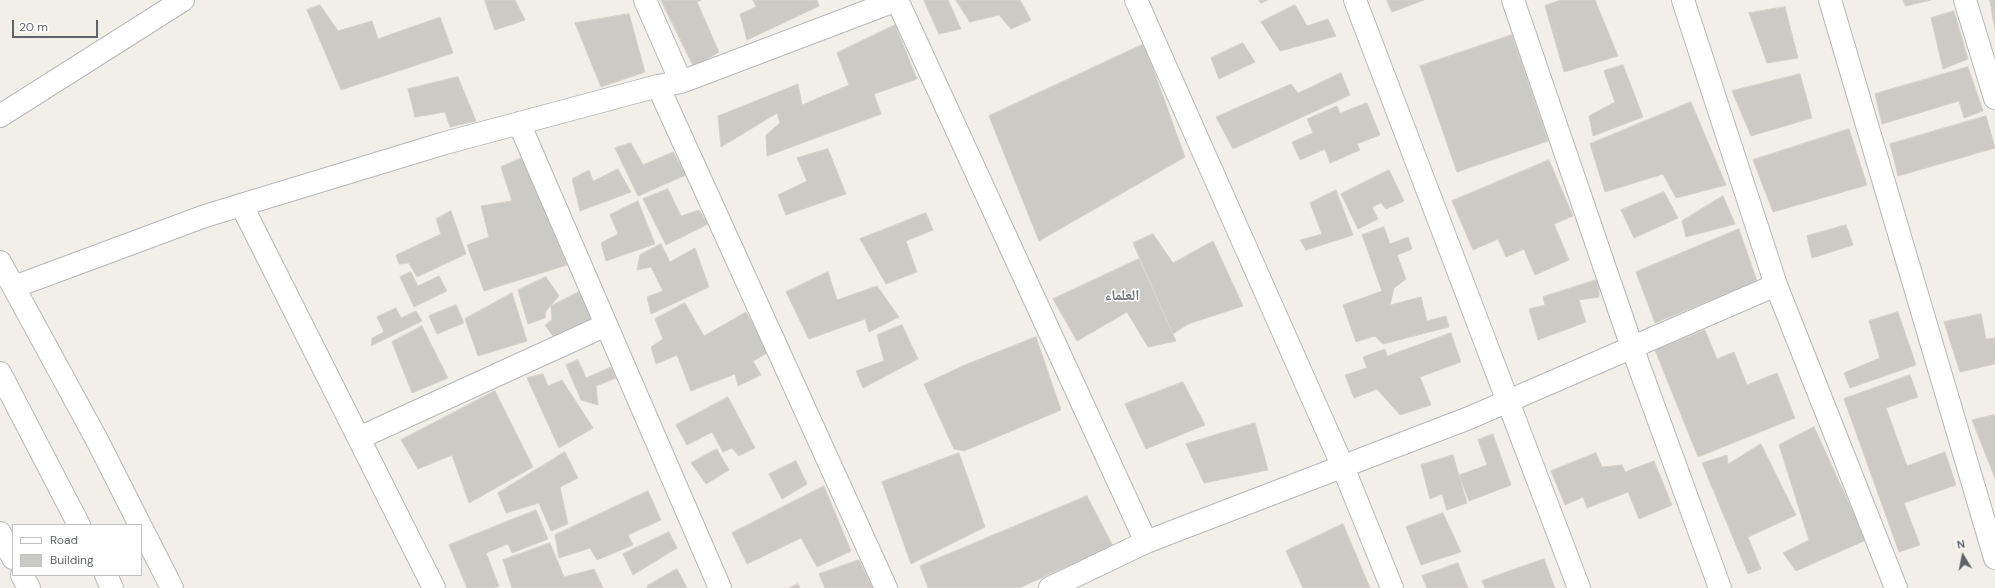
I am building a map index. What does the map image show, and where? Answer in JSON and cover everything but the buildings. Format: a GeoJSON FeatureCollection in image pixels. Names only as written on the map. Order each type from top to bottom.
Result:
{"type":"FeatureCollection","features":[{"type":"Feature","properties":{"kind":"street"},"geometry":{"type":"LineString","coordinates":[[0,116],[183,0]]}},
{"type":"Feature","properties":{"kind":"street"},"geometry":{"type":"LineString","coordinates":[[645,0],[681,82]]}},
{"type":"Feature","properties":{"kind":"street"},"geometry":{"type":"LineString","coordinates":[[14,287],[205,216],[445,143],[658,86],[681,82],[897,0],[1146,542]]}},
{"type":"Feature","properties":{"kind":"street"},"geometry":{"type":"LineString","coordinates":[[1136,0],[1343,467],[1392,588]]}},
{"type":"Feature","properties":{"kind":"street"},"geometry":{"type":"LineString","coordinates":[[1355,0],[1579,588]]}},
{"type":"Feature","properties":{"kind":"street"},"geometry":{"type":"LineString","coordinates":[[1513,0],[1632,347],[1720,588]]}},
{"type":"Feature","properties":{"kind":"street"},"geometry":{"type":"LineString","coordinates":[[1683,0],[1776,285],[1896,588]]}},
{"type":"Feature","properties":{"kind":"street"},"geometry":{"type":"LineString","coordinates":[[1830,0],[1995,558]]}},
{"type":"Feature","properties":{"kind":"street"},"geometry":{"type":"LineString","coordinates":[[1965,0],[1995,98]]}},
{"type":"Feature","properties":{"kind":"street"},"geometry":{"type":"LineString","coordinates":[[658,86],[886,588]]}},
{"type":"Feature","properties":{"kind":"street"},"geometry":{"type":"LineString","coordinates":[[519,123],[720,588]]}},
{"type":"Feature","properties":{"kind":"street"},"geometry":{"type":"LineString","coordinates":[[242,206],[434,588]]}},
{"type":"Feature","properties":{"kind":"street"},"geometry":{"type":"LineString","coordinates":[[0,262],[139,524]]}},
{"type":"Feature","properties":{"kind":"street"},"geometry":{"type":"LineString","coordinates":[[1050,588],[1146,542],[1343,467],[1508,401],[1776,285]]}},
{"type":"Feature","properties":{"kind":"street"},"geometry":{"type":"LineString","coordinates":[[359,438],[606,325]]}},
{"type":"Feature","properties":{"kind":"street"},"geometry":{"type":"LineString","coordinates":[[0,372],[79,524]]}},
{"type":"Feature","properties":{"kind":"street"},"geometry":{"type":"LineString","coordinates":[[142,530],[172,588]]}},
{"type":"Feature","properties":{"kind":"street"},"geometry":{"type":"LineString","coordinates":[[0,533],[12,556]]}},
{"type":"Feature","properties":{"kind":"street"},"geometry":{"type":"LineString","coordinates":[[23,576],[29,588]]}},
{"type":"Feature","properties":{"kind":"street"},"geometry":{"type":"LineString","coordinates":[[106,576],[112,588]]}},
{"type":"Feature","properties":{"kind":"district","name":"العلماء"},"geometry":{"type":"Point","coordinates":[1122,296]}}]}
